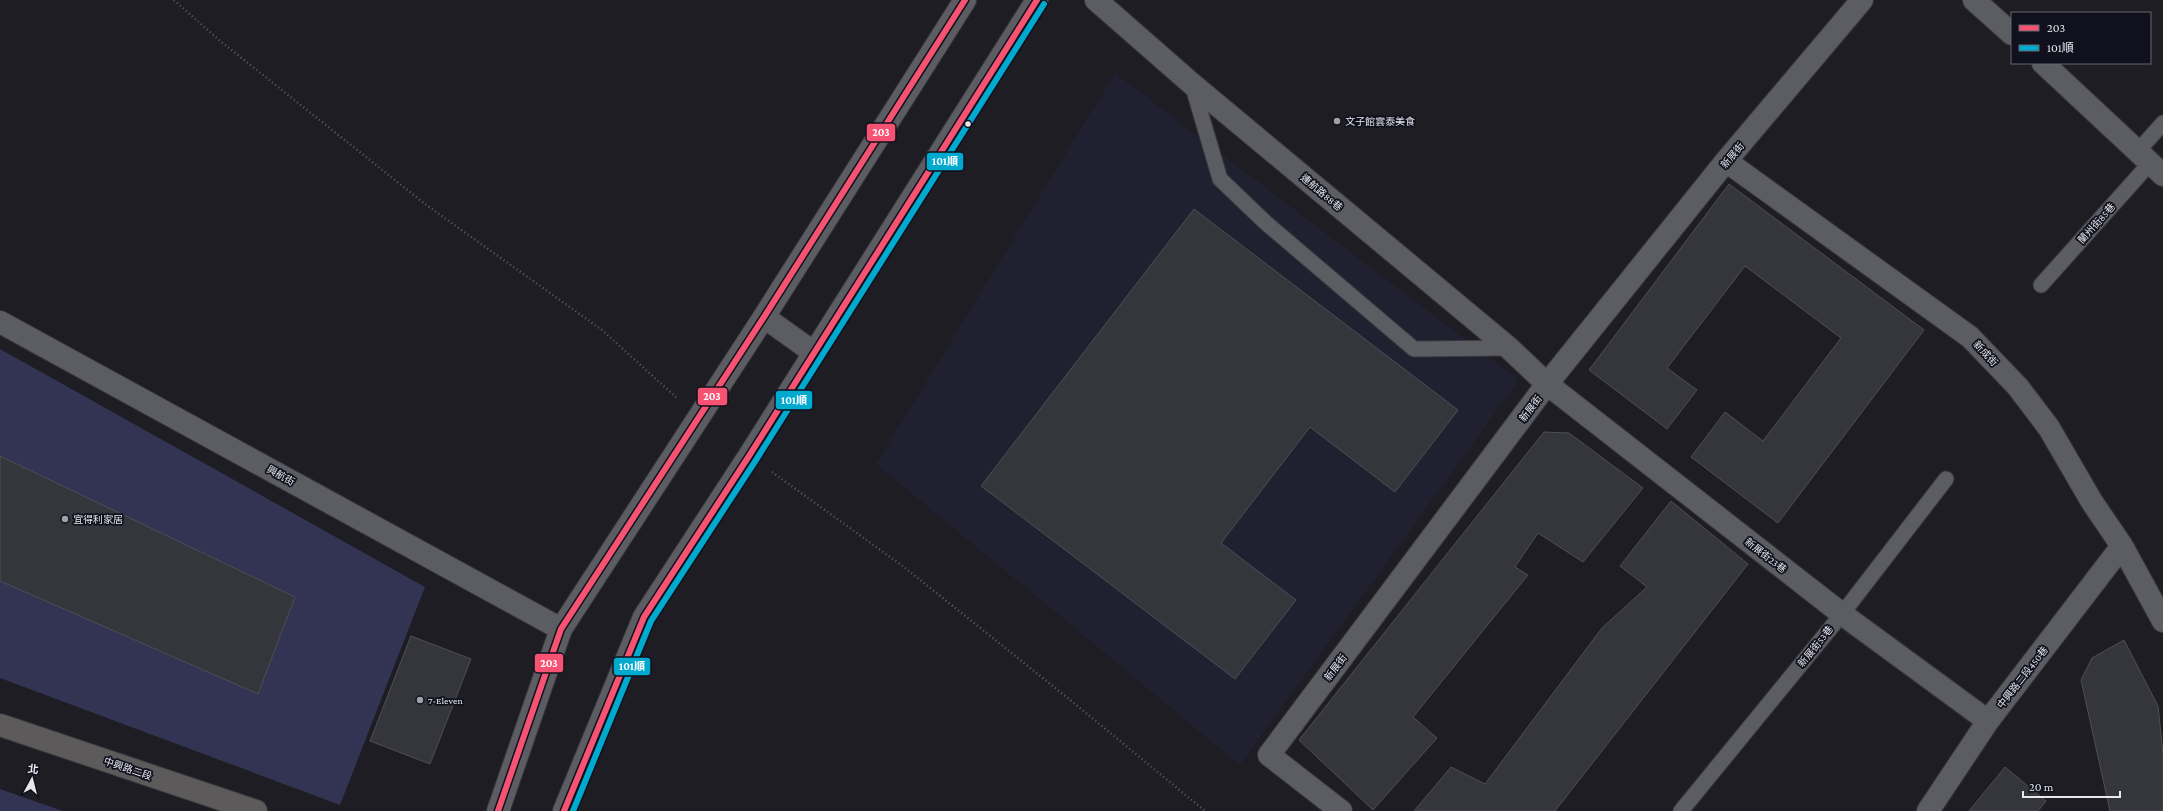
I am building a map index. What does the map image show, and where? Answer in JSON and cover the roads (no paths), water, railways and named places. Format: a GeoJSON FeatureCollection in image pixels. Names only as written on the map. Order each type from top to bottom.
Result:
{"type":"FeatureCollection","features":[{"type":"Feature","properties":{"kind":"main road","name":"中興路二段"},"geometry":{"type":"LineString","coordinates":[[0,725],[256,811]]}},
{"type":"Feature","properties":{"kind":"street"},"geometry":{"type":"LineString","coordinates":[[498,811],[562,629],[764,317],[965,0]]}},
{"type":"Feature","properties":{"kind":"street"},"geometry":{"type":"LineString","coordinates":[[564,811],[644,617],[745,463],[813,352],[1037,0]]}},
{"type":"Feature","properties":{"kind":"street","name":"連航路88巷"},"geometry":{"type":"LineString","coordinates":[[1096,0],[1192,84],[1509,348],[1547,384]]}},
{"type":"Feature","properties":{"kind":"street","name":"新展街"},"geometry":{"type":"LineString","coordinates":[[1341,811],[1269,755],[1547,384],[1726,161],[1862,0]]}},
{"type":"Feature","properties":{"kind":"street"},"geometry":{"type":"LineString","coordinates":[[1974,0],[2011,33]]}},
{"type":"Feature","properties":{"kind":"street"},"geometry":{"type":"LineString","coordinates":[[2044,64],[2151,162]]}},
{"type":"Feature","properties":{"kind":"street","name":"新成街"},"geometry":{"type":"LineString","coordinates":[[1726,161],[1970,337],[2018,388],[2049,428],[2092,502],[2122,546],[2163,621]]}},
{"type":"Feature","properties":{"kind":"street"},"geometry":{"type":"LineString","coordinates":[[764,317],[813,352]]}},
{"type":"Feature","properties":{"kind":"street","name":"興航街"},"geometry":{"type":"LineString","coordinates":[[0,322],[562,629]]}},
{"type":"Feature","properties":{"kind":"street","name":"新展街23巷"},"geometry":{"type":"LineString","coordinates":[[1547,384],[1842,614],[1988,721]]}},
{"type":"Feature","properties":{"kind":"street","name":"中興路二段450巷"},"geometry":{"type":"LineString","coordinates":[[1928,811],[1988,721],[2122,546]]}},
{"type":"Feature","properties":{"kind":"lane"},"geometry":{"type":"LineString","coordinates":[[1192,84],[1220,179],[1266,223],[1414,349],[1509,348]]}},
{"type":"Feature","properties":{"kind":"lane","name":"蘭州街85巷"},"geometry":{"type":"LineString","coordinates":[[2041,284],[2151,162],[2163,123]]}},
{"type":"Feature","properties":{"kind":"lane","name":"新展街53巷"},"geometry":{"type":"LineString","coordinates":[[1681,811],[1842,614],[1946,479]]}},
{"type":"Feature","properties":{"kind":"place","name":"文子館雲泰美食"},"geometry":{"type":"Point","coordinates":[1337,121]}},
{"type":"Feature","properties":{"kind":"place","name":"宜得利家居"},"geometry":{"type":"Point","coordinates":[65,519]}},
{"type":"Feature","properties":{"kind":"place","name":"7-Eleven"},"geometry":{"type":"Point","coordinates":[420,700]}}]}
